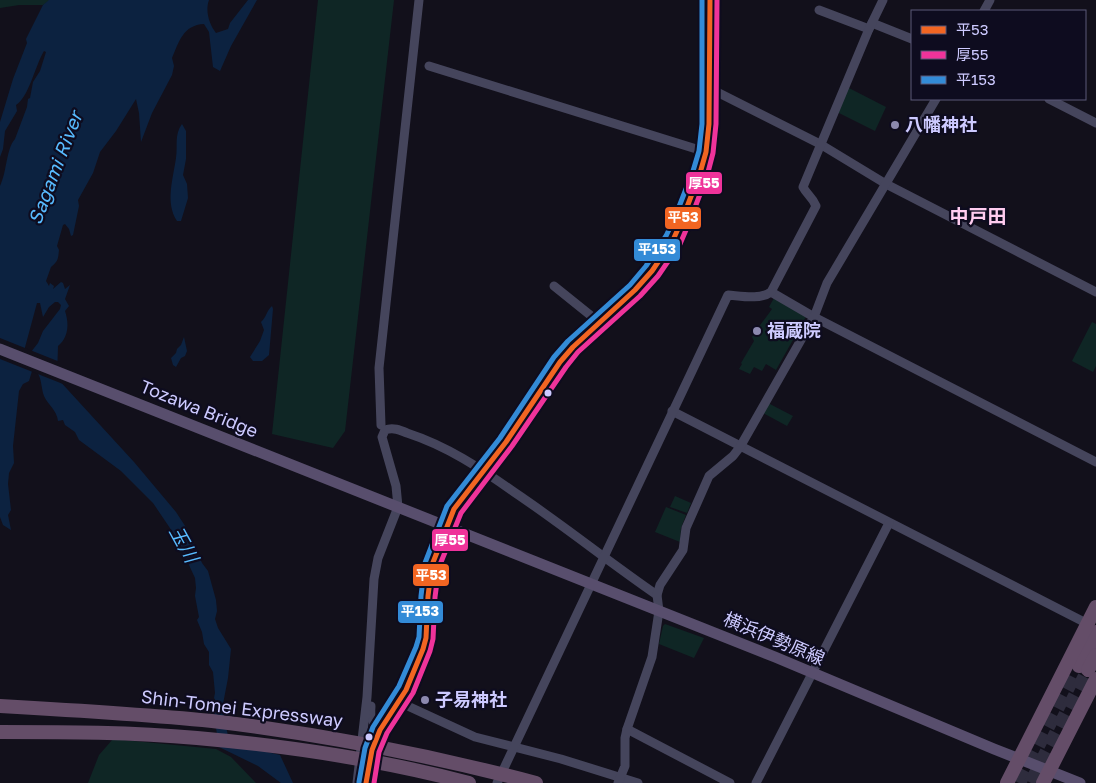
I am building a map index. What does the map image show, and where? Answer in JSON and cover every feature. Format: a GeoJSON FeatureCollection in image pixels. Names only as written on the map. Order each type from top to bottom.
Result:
{"type":"FeatureCollection","features":[{"type":"Feature","properties":{"kind":"highway"},"geometry":{"type":"LineString","coordinates":[[1088,672],[1096,608]]}},
{"type":"Feature","properties":{"kind":"highway"},"geometry":{"type":"LineString","coordinates":[[1007,783],[1092,628]]}},
{"type":"Feature","properties":{"kind":"highway"},"geometry":{"type":"LineString","coordinates":[[1046,777],[1096,655]]}},
{"type":"Feature","properties":{"kind":"highway","name":"Shin-Tomei Expressway"},"geometry":{"type":"LineString","coordinates":[[0,706],[110,712],[277,730],[411,753],[536,783]]}},
{"type":"Feature","properties":{"kind":"highway","name":"Shin-Tomei Expressway"},"geometry":{"type":"LineString","coordinates":[[0,732],[124,734],[255,744],[333,756],[470,783]]}},
{"type":"Feature","properties":{"kind":"main road","name":"Tozawa Bridge"},"geometry":{"type":"LineString","coordinates":[[0,349],[398,507]]}},
{"type":"Feature","properties":{"kind":"main road","name":"横浜伊勢原線"},"geometry":{"type":"LineString","coordinates":[[398,507],[775,657],[1020,760],[1046,777],[1080,783]]}},
{"type":"Feature","properties":{"kind":"street"},"geometry":{"type":"LineString","coordinates":[[357,783],[367,697],[374,579],[378,558],[398,507],[396,486],[383,445],[379,368],[419,0]]}},
{"type":"Feature","properties":{"kind":"street"},"geometry":{"type":"LineString","coordinates":[[366,783],[372,750],[380,730],[411,680],[426,638],[430,575],[454,509],[506,442],[560,362],[573,347],[635,290],[652,271],[668,248],[682,220],[706,152],[709,124],[710,0]]}},
{"type":"Feature","properties":{"kind":"street"},"geometry":{"type":"LineString","coordinates":[[497,783],[728,295],[752,297],[771,292],[816,206],[813,198],[803,187],[870,26],[883,0]]}},
{"type":"Feature","properties":{"kind":"street"},"geometry":{"type":"LineString","coordinates":[[819,10],[911,39]]}},
{"type":"Feature","properties":{"kind":"street"},"geometry":{"type":"LineString","coordinates":[[429,66],[706,152]]}},
{"type":"Feature","properties":{"kind":"street"},"geometry":{"type":"LineString","coordinates":[[709,88],[820,144],[886,184],[1096,292]]}},
{"type":"Feature","properties":{"kind":"street"},"geometry":{"type":"LineString","coordinates":[[620,780],[625,766],[625,738],[627,729],[652,657],[659,611],[657,594],[663,579],[683,550],[686,528],[709,476],[733,456],[740,446],[814,317],[827,283],[935,100]]}},
{"type":"Feature","properties":{"kind":"street"},"geometry":{"type":"LineString","coordinates":[[1050,100],[1096,123]]}},
{"type":"Feature","properties":{"kind":"street"},"geometry":{"type":"LineString","coordinates":[[554,286],[566,292],[600,323]]}},
{"type":"Feature","properties":{"kind":"street"},"geometry":{"type":"LineString","coordinates":[[771,292],[814,317],[1096,462]]}},
{"type":"Feature","properties":{"kind":"street"},"geometry":{"type":"LineString","coordinates":[[672,411],[1092,628]]}},
{"type":"Feature","properties":{"kind":"street"},"geometry":{"type":"LineString","coordinates":[[382,428],[394,428],[419,436],[485,471],[657,594]]}},
{"type":"Feature","properties":{"kind":"street"},"geometry":{"type":"LineString","coordinates":[[756,783],[889,523]]}},
{"type":"Feature","properties":{"kind":"street"},"geometry":{"type":"LineString","coordinates":[[372,618],[374,647],[370,716],[372,722],[380,730]]}},
{"type":"Feature","properties":{"kind":"street"},"geometry":{"type":"LineString","coordinates":[[399,702],[475,737],[561,758],[620,780],[638,783]]}},
{"type":"Feature","properties":{"kind":"street"},"geometry":{"type":"LineString","coordinates":[[627,729],[730,783]]}},
{"type":"Feature","properties":{"kind":"green space"},"geometry":{"type":"Polygon","coordinates":[[[0,0],[49,1],[43,5],[19,5],[0,8],[0,0]]]}},
{"type":"Feature","properties":{"kind":"green space"},"geometry":{"type":"Polygon","coordinates":[[[318,0],[394,0],[345,431],[333,448],[272,434],[318,0]]]}},
{"type":"Feature","properties":{"kind":"green space"},"geometry":{"type":"Polygon","coordinates":[[[847,87],[886,107],[875,131],[837,112],[847,87]]]}},
{"type":"Feature","properties":{"kind":"green space"},"geometry":{"type":"Polygon","coordinates":[[[775,296],[807,315],[776,370],[766,364],[762,371],[754,367],[750,374],[739,369],[754,341],[752,337],[772,309],[769,307],[775,296]]]}},
{"type":"Feature","properties":{"kind":"green space"},"geometry":{"type":"Polygon","coordinates":[[[1092,322],[1096,324],[1096,366],[1093,372],[1072,361],[1092,322]]]}},
{"type":"Feature","properties":{"kind":"green space"},"geometry":{"type":"Polygon","coordinates":[[[768,403],[793,416],[787,426],[763,413],[768,403]]]}},
{"type":"Feature","properties":{"kind":"green space"},"geometry":{"type":"Polygon","coordinates":[[[675,496],[691,503],[687,513],[670,507],[675,496]]]}},
{"type":"Feature","properties":{"kind":"green space"},"geometry":{"type":"Polygon","coordinates":[[[666,507],[686,515],[681,528],[680,542],[655,532],[666,507]]]}},
{"type":"Feature","properties":{"kind":"green space"},"geometry":{"type":"Polygon","coordinates":[[[665,624],[704,638],[694,658],[659,644],[665,624]]]}},
{"type":"Feature","properties":{"kind":"green space"},"geometry":{"type":"Polygon","coordinates":[[[113,739],[216,749],[231,757],[256,783],[88,783],[99,755],[113,739]]]}},
{"type":"Feature","properties":{"kind":"water"},"geometry":{"type":"Polygon","coordinates":[[[49,0],[209,0],[208,17],[216,33],[228,29],[230,23],[248,0],[257,0],[231,46],[220,71],[213,67],[209,32],[204,24],[191,27],[186,31],[172,58],[174,66],[172,75],[152,113],[141,142],[136,99],[100,152],[93,173],[78,200],[79,206],[73,235],[71,236],[65,224],[63,225],[57,246],[59,250],[58,258],[51,267],[46,281],[49,286],[50,283],[54,286],[53,289],[61,282],[65,289],[70,285],[65,299],[69,306],[65,311],[67,330],[62,342],[58,346],[57,378],[134,462],[176,512],[187,529],[202,563],[208,571],[216,600],[217,611],[215,619],[218,628],[231,649],[223,704],[228,736],[254,749],[280,755],[293,783],[281,783],[258,766],[219,747],[214,715],[218,704],[214,698],[213,672],[209,665],[209,652],[204,644],[197,620],[199,617],[195,596],[195,578],[176,537],[153,503],[121,471],[79,440],[75,432],[65,425],[63,420],[58,421],[56,414],[44,396],[37,372],[32,371],[29,381],[23,384],[19,391],[13,446],[14,463],[9,473],[8,484],[11,510],[8,515],[11,530],[3,525],[0,517],[0,186],[12,143],[27,107],[33,82],[40,71],[46,52],[44,51],[41,57],[25,95],[16,105],[17,111],[5,131],[0,157],[0,122],[13,79],[27,43],[26,39],[43,5],[49,0]],[[58,302],[49,307],[43,317],[40,303],[37,303],[24,351],[31,352],[38,343],[43,331],[60,309],[61,305],[58,302]]]}},
{"type":"Feature","properties":{"kind":"water"},"geometry":{"type":"Polygon","coordinates":[[[182,124],[186,131],[186,159],[183,175],[187,184],[188,198],[181,221],[177,221],[171,207],[171,191],[177,136],[182,124]]]}},
{"type":"Feature","properties":{"kind":"water"},"geometry":{"type":"Polygon","coordinates":[[[272,306],[269,355],[262,361],[253,361],[250,357],[260,341],[264,330],[261,322],[272,306]]]}},
{"type":"Feature","properties":{"kind":"water"},"geometry":{"type":"Polygon","coordinates":[[[184,337],[187,351],[176,367],[173,365],[171,358],[181,345],[184,337]]]}},
{"type":"Feature","properties":{"kind":"pier"},"geometry":{"type":"Polygon","coordinates":[[[0,338],[60,362],[60,377],[68,386],[0,359],[0,338]]]}},
{"type":"Feature","properties":{"kind":"tunnel"},"geometry":{"type":"LineString","coordinates":[[1019,783],[1079,666]]}},
{"type":"Feature","properties":{"kind":"tunnel"},"geometry":{"type":"LineString","coordinates":[[1031,783],[1088,670]]}},
{"type":"Feature","properties":{"kind":"transit line","name":"平153"},"geometry":{"type":"LineString","coordinates":[[359,782],[365,748],[373,727],[399,686],[416,647],[419,637],[425,563],[447,506],[500,438],[554,357],[568,341],[630,285],[646,266],[666,236],[675,217],[699,151],[702,124],[702,0]]}},
{"type":"Feature","properties":{"kind":"transit line","name":"平53"},"geometry":{"type":"LineString","coordinates":[[366,783],[372,750],[380,730],[406,690],[423,649],[426,638],[432,565],[454,509],[506,442],[560,362],[573,347],[635,290],[652,271],[673,240],[682,220],[706,152],[709,124],[710,0]]}},
{"type":"Feature","properties":{"kind":"transit line","name":"厚55"},"geometry":{"type":"LineString","coordinates":[[374,783],[379,752],[387,733],[413,693],[430,651],[433,639],[439,567],[461,513],[512,446],[578,352],[640,296],[658,276],[680,244],[707,176],[713,153],[716,124],[717,0]]}},
{"type":"Feature","properties":{"kind":"place","name":"八幡神社"},"geometry":{"type":"Point","coordinates":[895,125]}},
{"type":"Feature","properties":{"kind":"place","name":"福蔵院"},"geometry":{"type":"Point","coordinates":[757,331]}},
{"type":"Feature","properties":{"kind":"place","name":"子易神社"},"geometry":{"type":"Point","coordinates":[425,700]}},
{"type":"Feature","properties":{"kind":"district","name":"中戸田"},"geometry":{"type":"Point","coordinates":[978,216]}},
{"type":"Feature","properties":{"kind":"water label","name":"Sagami River"},"geometry":{"type":"Point","coordinates":[55,168]}},
{"type":"Feature","properties":{"kind":"water label","name":"玉川"},"geometry":{"type":"Point","coordinates":[184,544]}}]}
